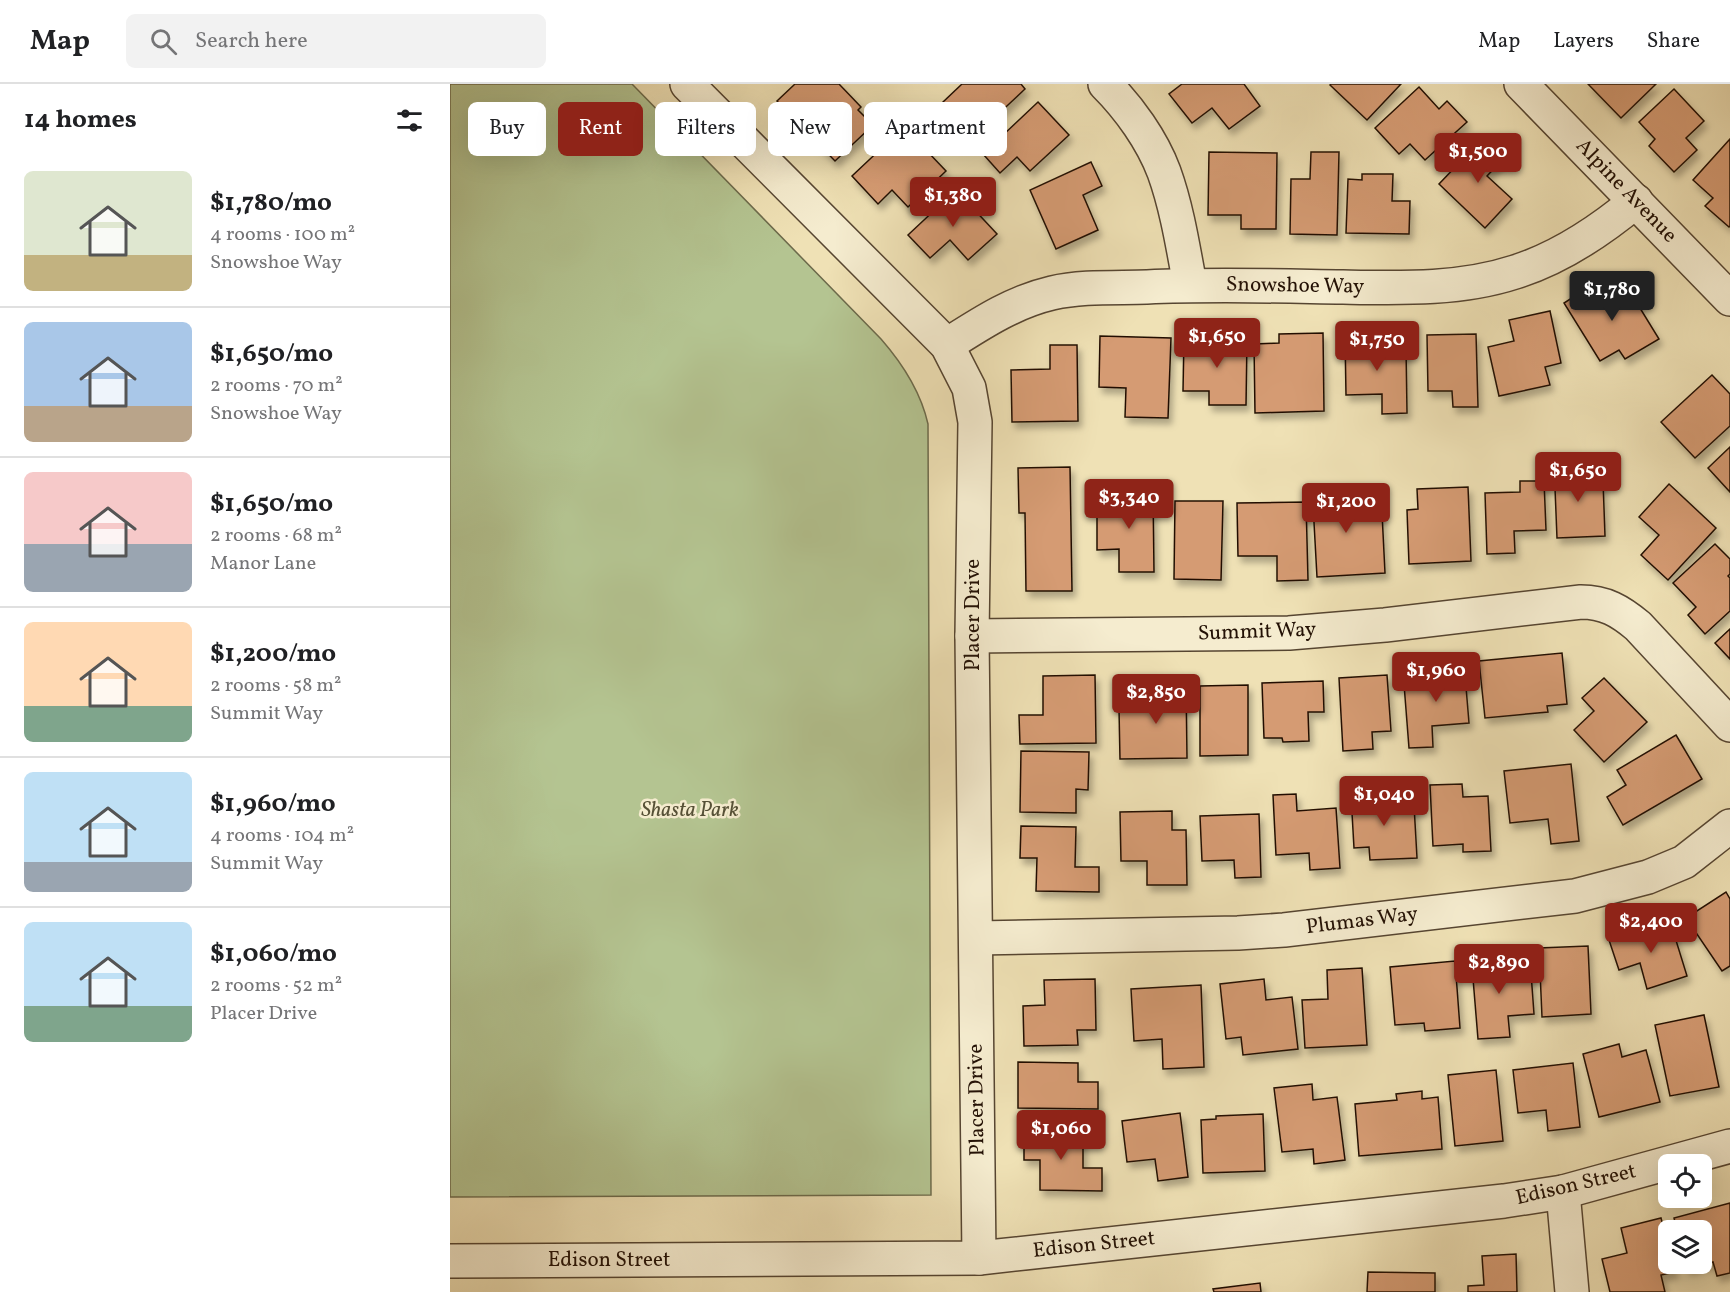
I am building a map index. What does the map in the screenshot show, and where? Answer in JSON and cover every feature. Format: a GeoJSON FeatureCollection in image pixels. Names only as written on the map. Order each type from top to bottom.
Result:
{"type":"FeatureCollection","features":[{"type":"Feature","properties":{"kind":"street","name":"Placer Drive"},"geometry":{"type":"LineString","coordinates":[[687,84],[947,345],[969,388],[975,422],[972,636],[979,1258]]}},
{"type":"Feature","properties":{"kind":"street"},"geometry":{"type":"LineString","coordinates":[[1104,84],[1143,131],[1164,171],[1180,229],[1190,285]]}},
{"type":"Feature","properties":{"kind":"street","name":"Alpine Avenue"},"geometry":{"type":"LineString","coordinates":[[1521,84],[1730,299]]}},
{"type":"Feature","properties":{"kind":"street","name":"Snowshoe Way"},"geometry":{"type":"LineString","coordinates":[[947,345],[995,314],[1051,293],[1190,285],[1409,288],[1456,284],[1515,273],[1562,253],[1612,221],[1636,201]]}},
{"type":"Feature","properties":{"kind":"street","name":"Summit Way"},"geometry":{"type":"LineString","coordinates":[[972,636],[1289,633],[1596,602],[1622,613],[1638,626],[1730,725]]}},
{"type":"Feature","properties":{"kind":"street","name":"Plumas Way"},"geometry":{"type":"LineString","coordinates":[[976,938],[1238,933],[1284,930],[1575,896],[1648,877],[1684,862],[1730,826]]}},
{"type":"Feature","properties":{"kind":"street","name":"Edison Street"},"geometry":{"type":"LineString","coordinates":[[450,1261],[979,1258],[1504,1201],[1563,1192],[1730,1146]]}},
{"type":"Feature","properties":{"kind":"street"},"geometry":{"type":"LineString","coordinates":[[1563,1192],[1572,1292]]}},
{"type":"Feature","properties":{"kind":"green space","name":"Shasta Park"},"geometry":{"type":"Polygon","coordinates":[[[450,84],[632,84],[655,108],[655,156],[702,156],[881,339],[903,368],[925,412],[928,424],[931,1195],[450,1197],[450,84]]]}},
{"type":"Feature","properties":{"kind":"building"},"geometry":{"type":"Polygon","coordinates":[[[795,84],[839,84],[861,107],[858,110],[864,116],[864,134],[852,145],[852,102],[777,101],[795,84]]]}},
{"type":"Feature","properties":{"kind":"building"},"geometry":{"type":"Polygon","coordinates":[[[962,84],[1021,84],[1025,89],[1007,106],[1007,102],[943,102],[962,84]]]}},
{"type":"Feature","properties":{"kind":"building"},"geometry":{"type":"Polygon","coordinates":[[[1182,84],[1244,84],[1260,106],[1229,129],[1212,108],[1192,123],[1169,94],[1182,84]]]}},
{"type":"Feature","properties":{"kind":"building"},"geometry":{"type":"Polygon","coordinates":[[[1331,84],[1401,84],[1367,120],[1331,84]]]}},
{"type":"Feature","properties":{"kind":"building"},"geometry":{"type":"Polygon","coordinates":[[[1588,84],[1656,84],[1621,118],[1588,84]]]}},
{"type":"Feature","properties":{"kind":"building"},"geometry":{"type":"Polygon","coordinates":[[[1419,87],[1439,109],[1447,101],[1467,122],[1425,160],[1410,144],[1399,154],[1375,128],[1419,87]]]}},
{"type":"Feature","properties":{"kind":"building"},"geometry":{"type":"Polygon","coordinates":[[[1674,89],[1704,121],[1686,138],[1697,150],[1674,172],[1649,146],[1655,139],[1639,122],[1674,89]]]}},
{"type":"Feature","properties":{"kind":"building"},"geometry":{"type":"Polygon","coordinates":[[[1038,102],[1069,135],[1030,171],[1017,157],[1000,173],[985,156],[1007,156],[1007,131],[1038,102]]]}},
{"type":"Feature","properties":{"kind":"building"},"geometry":{"type":"Polygon","coordinates":[[[1484,137],[1505,157],[1487,176],[1512,199],[1485,228],[1439,184],[1484,137]]]}},
{"type":"Feature","properties":{"kind":"building"},"geometry":{"type":"Polygon","coordinates":[[[1730,139],[1729,227],[1705,206],[1713,198],[1693,180],[1730,139]]]}},
{"type":"Feature","properties":{"kind":"building"},"geometry":{"type":"Polygon","coordinates":[[[1209,152],[1277,153],[1276,229],[1241,229],[1241,215],[1208,215],[1209,152]]]}},
{"type":"Feature","properties":{"kind":"building"},"geometry":{"type":"Polygon","coordinates":[[[1311,152],[1339,152],[1337,235],[1290,234],[1291,179],[1310,179],[1311,152]]]}},
{"type":"Feature","properties":{"kind":"building"},"geometry":{"type":"Polygon","coordinates":[[[830,156],[840,156],[835,161],[830,156]]]}},
{"type":"Feature","properties":{"kind":"building"},"geometry":{"type":"Polygon","coordinates":[[[873,156],[932,156],[946,171],[908,207],[892,190],[878,204],[852,176],[873,156]]]}},
{"type":"Feature","properties":{"kind":"building"},"geometry":{"type":"Polygon","coordinates":[[[1091,162],[1102,186],[1083,195],[1098,230],[1056,249],[1030,190],[1091,162]]]}},
{"type":"Feature","properties":{"kind":"building"},"geometry":{"type":"Polygon","coordinates":[[[1362,174],[1393,174],[1392,201],[1410,201],[1409,234],[1346,233],[1348,179],[1362,180],[1362,174]]]}},
{"type":"Feature","properties":{"kind":"building"},"geometry":{"type":"Polygon","coordinates":[[[956,190],[997,234],[968,260],[950,240],[930,258],[908,235],[956,190]]]}},
{"type":"Feature","properties":{"kind":"building"},"geometry":{"type":"Polygon","coordinates":[[[1624,282],[1659,339],[1625,359],[1619,350],[1600,361],[1564,303],[1592,285],[1599,297],[1624,282]]]}},
{"type":"Feature","properties":{"kind":"building"},"geometry":{"type":"Polygon","coordinates":[[[1550,311],[1561,363],[1545,367],[1550,385],[1499,396],[1488,347],[1514,341],[1509,320],[1550,311]]]}},
{"type":"Feature","properties":{"kind":"building"},"geometry":{"type":"Polygon","coordinates":[[[1323,333],[1324,411],[1255,413],[1254,344],[1279,343],[1279,334],[1323,333]]]}},
{"type":"Feature","properties":{"kind":"building"},"geometry":{"type":"Polygon","coordinates":[[[1377,334],[1378,348],[1406,348],[1407,413],[1382,414],[1382,394],[1346,395],[1345,335],[1377,334]]]}},
{"type":"Feature","properties":{"kind":"building"},"geometry":{"type":"Polygon","coordinates":[[[1476,334],[1478,407],[1453,407],[1452,391],[1428,391],[1427,335],[1476,334]]]}},
{"type":"Feature","properties":{"kind":"building"},"geometry":{"type":"Polygon","coordinates":[[[1100,336],[1171,338],[1168,418],[1125,417],[1126,388],[1099,387],[1100,336]]]}},
{"type":"Feature","properties":{"kind":"building"},"geometry":{"type":"Polygon","coordinates":[[[1184,338],[1247,339],[1246,405],[1209,405],[1209,391],[1183,391],[1184,338]]]}},
{"type":"Feature","properties":{"kind":"building"},"geometry":{"type":"Polygon","coordinates":[[[1050,345],[1077,345],[1078,421],[1012,422],[1011,370],[1050,369],[1050,345]]]}},
{"type":"Feature","properties":{"kind":"building"},"geometry":{"type":"Polygon","coordinates":[[[1712,375],[1730,394],[1730,426],[1695,458],[1661,422],[1712,375]]]}},
{"type":"Feature","properties":{"kind":"building"},"geometry":{"type":"Polygon","coordinates":[[[1730,447],[1730,492],[1708,468],[1730,447]]]}},
{"type":"Feature","properties":{"kind":"building"},"geometry":{"type":"Polygon","coordinates":[[[1582,462],[1582,481],[1603,481],[1605,536],[1557,538],[1554,463],[1582,462]]]}},
{"type":"Feature","properties":{"kind":"building"},"geometry":{"type":"Polygon","coordinates":[[[1070,467],[1072,591],[1026,591],[1025,513],[1019,513],[1018,468],[1070,467]]]}},
{"type":"Feature","properties":{"kind":"building"},"geometry":{"type":"Polygon","coordinates":[[[1520,481],[1544,481],[1546,530],[1514,531],[1515,553],[1487,554],[1485,493],[1520,492],[1520,481]]]}},
{"type":"Feature","properties":{"kind":"building"},"geometry":{"type":"Polygon","coordinates":[[[1356,484],[1357,514],[1382,513],[1385,573],[1317,577],[1312,486],[1356,484]]]}},
{"type":"Feature","properties":{"kind":"building"},"geometry":{"type":"Polygon","coordinates":[[[1669,484],[1716,528],[1668,580],[1641,555],[1659,535],[1639,517],[1669,484]]]}},
{"type":"Feature","properties":{"kind":"building"},"geometry":{"type":"Polygon","coordinates":[[[1468,487],[1471,561],[1409,564],[1407,510],[1418,509],[1417,489],[1468,487]]]}},
{"type":"Feature","properties":{"kind":"building"},"geometry":{"type":"Polygon","coordinates":[[[1113,492],[1153,492],[1154,572],[1119,572],[1119,549],[1097,550],[1097,505],[1113,505],[1113,492]]]}},
{"type":"Feature","properties":{"kind":"building"},"geometry":{"type":"Polygon","coordinates":[[[1175,501],[1223,501],[1221,580],[1174,579],[1175,501]]]}},
{"type":"Feature","properties":{"kind":"building"},"geometry":{"type":"Polygon","coordinates":[[[1306,502],[1308,580],[1277,581],[1277,556],[1238,556],[1237,503],[1306,502]]]}},
{"type":"Feature","properties":{"kind":"building"},"geometry":{"type":"Polygon","coordinates":[[[1715,544],[1730,559],[1728,576],[1730,578],[1730,611],[1705,634],[1688,615],[1696,607],[1673,583],[1715,544]]]}},
{"type":"Feature","properties":{"kind":"building"},"geometry":{"type":"Polygon","coordinates":[[[1730,629],[1730,659],[1715,643],[1730,629]]]}},
{"type":"Feature","properties":{"kind":"building"},"geometry":{"type":"Polygon","coordinates":[[[1562,653],[1567,704],[1547,706],[1548,712],[1485,718],[1479,661],[1562,653]]]}},
{"type":"Feature","properties":{"kind":"building"},"geometry":{"type":"Polygon","coordinates":[[[1464,663],[1469,723],[1432,726],[1433,747],[1409,748],[1404,684],[1432,682],[1431,665],[1464,663]]]}},
{"type":"Feature","properties":{"kind":"building"},"geometry":{"type":"Polygon","coordinates":[[[1095,675],[1096,743],[1020,744],[1019,715],[1043,715],[1043,676],[1095,675]]]}},
{"type":"Feature","properties":{"kind":"building"},"geometry":{"type":"Polygon","coordinates":[[[1387,675],[1391,731],[1372,732],[1373,749],[1343,751],[1339,678],[1387,675]]]}},
{"type":"Feature","properties":{"kind":"building"},"geometry":{"type":"Polygon","coordinates":[[[1604,678],[1647,722],[1604,762],[1574,730],[1594,711],[1582,698],[1604,678]]]}},
{"type":"Feature","properties":{"kind":"building"},"geometry":{"type":"Polygon","coordinates":[[[1323,681],[1324,712],[1308,712],[1309,741],[1283,742],[1282,738],[1264,738],[1262,683],[1323,681]]]}},
{"type":"Feature","properties":{"kind":"building"},"geometry":{"type":"Polygon","coordinates":[[[1186,683],[1187,758],[1120,759],[1119,709],[1147,708],[1146,684],[1186,683]]]}},
{"type":"Feature","properties":{"kind":"building"},"geometry":{"type":"Polygon","coordinates":[[[1248,685],[1248,755],[1200,756],[1200,686],[1248,685]]]}},
{"type":"Feature","properties":{"kind":"building"},"geometry":{"type":"Polygon","coordinates":[[[1676,735],[1702,779],[1623,825],[1607,797],[1626,785],[1617,770],[1676,735]]]}},
{"type":"Feature","properties":{"kind":"building"},"geometry":{"type":"Polygon","coordinates":[[[1021,751],[1089,752],[1088,790],[1076,789],[1076,813],[1020,812],[1021,751]]]}},
{"type":"Feature","properties":{"kind":"building"},"geometry":{"type":"Polygon","coordinates":[[[1571,764],[1579,841],[1551,844],[1548,819],[1510,823],[1504,771],[1571,764]]]}},
{"type":"Feature","properties":{"kind":"building"},"geometry":{"type":"Polygon","coordinates":[[[1462,784],[1463,797],[1488,796],[1491,851],[1463,852],[1463,844],[1433,846],[1430,785],[1462,784]]]}},
{"type":"Feature","properties":{"kind":"building"},"geometry":{"type":"Polygon","coordinates":[[[1296,794],[1297,811],[1336,808],[1340,868],[1310,870],[1309,853],[1276,855],[1273,795],[1296,794]]]}},
{"type":"Feature","properties":{"kind":"building"},"geometry":{"type":"Polygon","coordinates":[[[1391,794],[1391,806],[1414,805],[1417,858],[1370,860],[1369,847],[1354,848],[1351,795],[1391,794]]]}},
{"type":"Feature","properties":{"kind":"building"},"geometry":{"type":"Polygon","coordinates":[[[1172,811],[1172,830],[1186,830],[1187,885],[1147,885],[1147,861],[1121,861],[1120,812],[1172,811]]]}},
{"type":"Feature","properties":{"kind":"building"},"geometry":{"type":"Polygon","coordinates":[[[1259,814],[1261,877],[1235,878],[1234,860],[1202,861],[1200,816],[1259,814]]]}},
{"type":"Feature","properties":{"kind":"building"},"geometry":{"type":"Polygon","coordinates":[[[1021,826],[1076,827],[1075,867],[1099,867],[1099,892],[1036,891],[1037,858],[1020,858],[1021,826]]]}},
{"type":"Feature","properties":{"kind":"building"},"geometry":{"type":"Polygon","coordinates":[[[1726,892],[1730,899],[1730,966],[1722,971],[1686,918],[1726,892]]]}},
{"type":"Feature","properties":{"kind":"building"},"geometry":{"type":"Polygon","coordinates":[[[1670,921],[1687,976],[1647,989],[1640,963],[1619,970],[1609,940],[1670,921]]]}},
{"type":"Feature","properties":{"kind":"building"},"geometry":{"type":"Polygon","coordinates":[[[1588,946],[1591,1014],[1542,1017],[1539,948],[1588,946]]]}},
{"type":"Feature","properties":{"kind":"building"},"geometry":{"type":"Polygon","coordinates":[[[1502,951],[1503,975],[1531,973],[1534,1014],[1508,1016],[1510,1037],[1478,1039],[1471,954],[1502,951]]]}},
{"type":"Feature","properties":{"kind":"building"},"geometry":{"type":"Polygon","coordinates":[[[1455,961],[1460,1028],[1425,1031],[1424,1023],[1395,1025],[1390,967],[1455,961]]]}},
{"type":"Feature","properties":{"kind":"building"},"geometry":{"type":"Polygon","coordinates":[[[1362,968],[1367,1045],[1305,1048],[1302,1000],[1328,999],[1327,970],[1362,968]]]}},
{"type":"Feature","properties":{"kind":"building"},"geometry":{"type":"Polygon","coordinates":[[[1095,979],[1096,1030],[1077,1030],[1078,1045],[1024,1046],[1023,1006],[1045,1005],[1044,980],[1095,979]]]}},
{"type":"Feature","properties":{"kind":"building"},"geometry":{"type":"Polygon","coordinates":[[[1264,979],[1266,1000],[1292,997],[1298,1049],[1243,1055],[1241,1037],[1226,1039],[1220,984],[1264,979]]]}},
{"type":"Feature","properties":{"kind":"building"},"geometry":{"type":"Polygon","coordinates":[[[1201,985],[1204,1067],[1163,1069],[1162,1039],[1134,1041],[1131,989],[1201,985]]]}},
{"type":"Feature","properties":{"kind":"building"},"geometry":{"type":"Polygon","coordinates":[[[1704,1015],[1719,1087],[1670,1096],[1655,1025],[1704,1015]]]}},
{"type":"Feature","properties":{"kind":"building"},"geometry":{"type":"Polygon","coordinates":[[[1619,1044],[1622,1057],[1646,1050],[1660,1102],[1599,1117],[1583,1054],[1619,1044]]]}},
{"type":"Feature","properties":{"kind":"building"},"geometry":{"type":"Polygon","coordinates":[[[1018,1062],[1078,1063],[1078,1082],[1098,1082],[1098,1109],[1018,1108],[1018,1062]]]}},
{"type":"Feature","properties":{"kind":"building"},"geometry":{"type":"Polygon","coordinates":[[[1573,1063],[1580,1127],[1548,1131],[1546,1110],[1518,1113],[1513,1070],[1573,1063]]]}},
{"type":"Feature","properties":{"kind":"building"},"geometry":{"type":"Polygon","coordinates":[[[1496,1070],[1503,1141],[1455,1146],[1448,1075],[1496,1070]]]}},
{"type":"Feature","properties":{"kind":"building"},"geometry":{"type":"Polygon","coordinates":[[[1312,1084],[1313,1100],[1337,1097],[1345,1160],[1314,1164],[1313,1149],[1282,1152],[1274,1088],[1312,1084]]]}},
{"type":"Feature","properties":{"kind":"building"},"geometry":{"type":"Polygon","coordinates":[[[1422,1091],[1422,1099],[1438,1097],[1442,1149],[1359,1156],[1355,1104],[1397,1100],[1396,1094],[1422,1091]]]}},
{"type":"Feature","properties":{"kind":"building"},"geometry":{"type":"Polygon","coordinates":[[[1180,1113],[1188,1177],[1158,1181],[1155,1159],[1127,1162],[1122,1121],[1180,1113]]]}},
{"type":"Feature","properties":{"kind":"building"},"geometry":{"type":"Polygon","coordinates":[[[1263,1114],[1265,1171],[1203,1173],[1201,1120],[1216,1119],[1216,1116],[1263,1114]]]}},
{"type":"Feature","properties":{"kind":"building"},"geometry":{"type":"Polygon","coordinates":[[[1024,1130],[1083,1131],[1083,1168],[1102,1168],[1102,1191],[1040,1190],[1040,1160],[1024,1160],[1024,1130]]]}},
{"type":"Feature","properties":{"kind":"building"},"geometry":{"type":"Polygon","coordinates":[[[1730,1203],[1730,1273],[1717,1276],[1712,1262],[1712,1220],[1674,1220],[1674,1218],[1730,1203]]]}},
{"type":"Feature","properties":{"kind":"building"},"geometry":{"type":"Polygon","coordinates":[[[1661,1218],[1662,1220],[1658,1220],[1658,1274],[1666,1274],[1661,1275],[1665,1292],[1610,1292],[1602,1259],[1627,1253],[1621,1228],[1661,1218]]]}},
{"type":"Feature","properties":{"kind":"building"},"geometry":{"type":"Polygon","coordinates":[[[1516,1254],[1517,1292],[1468,1292],[1468,1286],[1484,1285],[1482,1256],[1516,1254]]]}},
{"type":"Feature","properties":{"kind":"building"},"geometry":{"type":"Polygon","coordinates":[[[1368,1272],[1435,1273],[1435,1292],[1367,1292],[1368,1272]]]}},
{"type":"Feature","properties":{"kind":"building"},"geometry":{"type":"Polygon","coordinates":[[[1260,1283],[1261,1292],[1214,1292],[1213,1289],[1260,1283]]]}}]}
